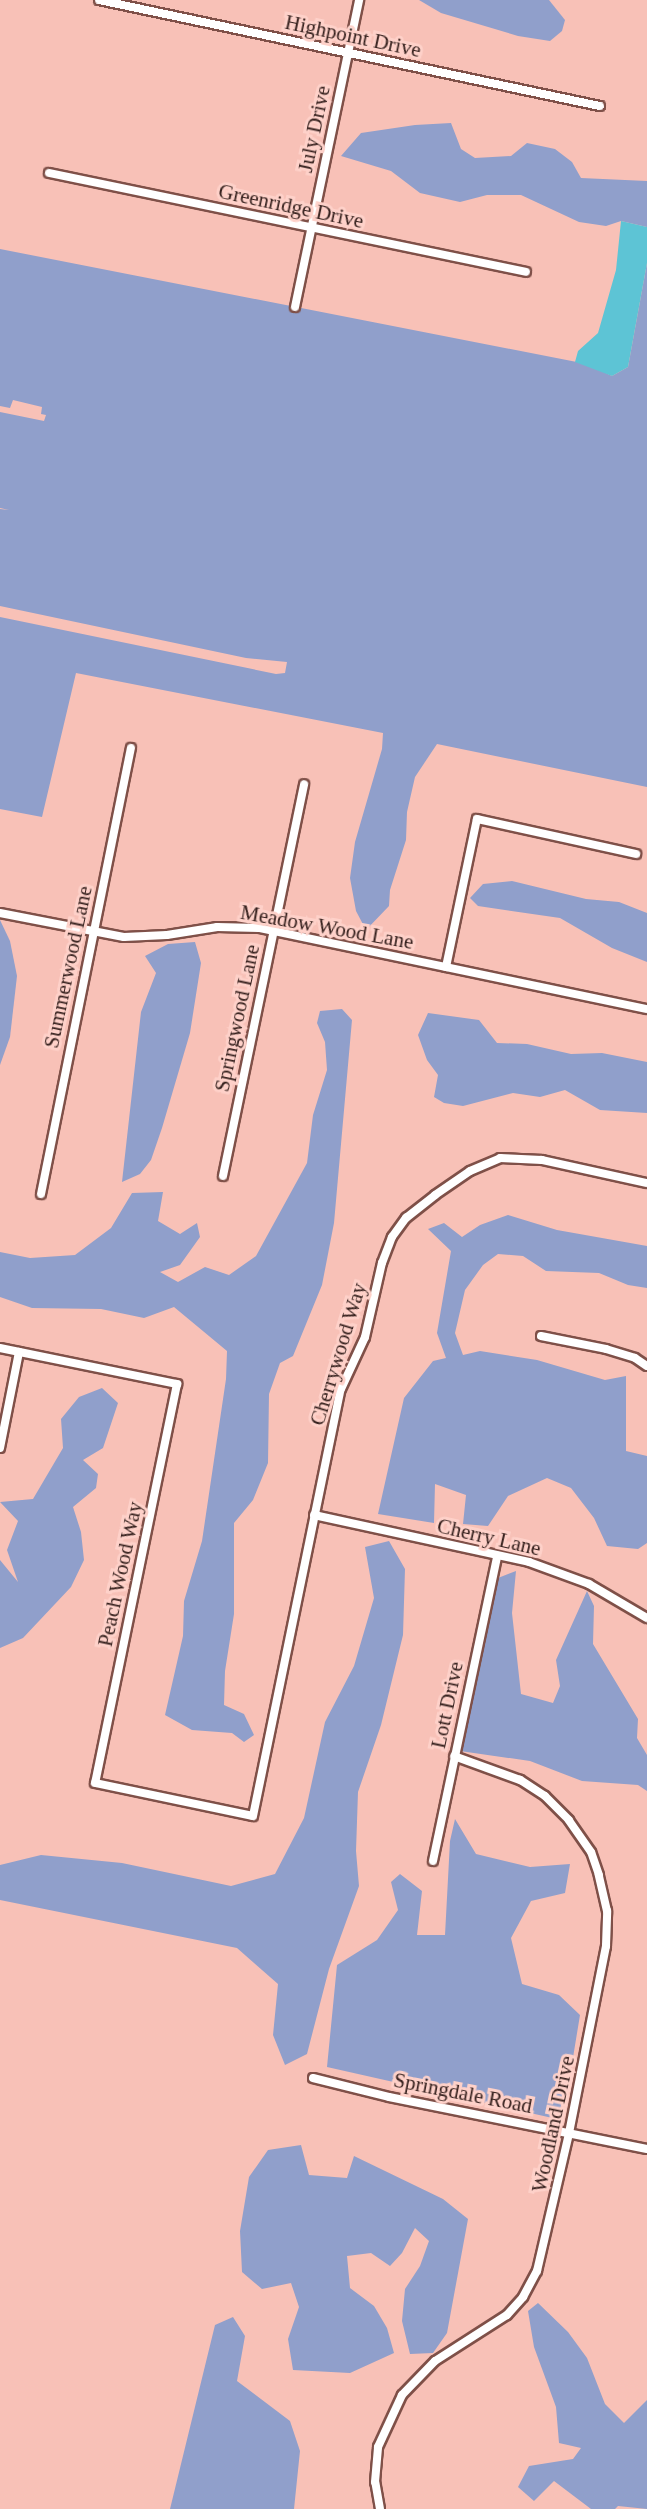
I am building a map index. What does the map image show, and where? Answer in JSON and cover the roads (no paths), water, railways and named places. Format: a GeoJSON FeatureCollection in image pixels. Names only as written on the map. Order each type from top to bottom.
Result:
{"type":"FeatureCollection","features":[{"type":"Feature","properties":{"kind":"street","name":"Highpoint Drive"},"geometry":{"type":"LineString","coordinates":[[99,0],[600,106]]}},
{"type":"Feature","properties":{"kind":"street","name":"July Drive"},"geometry":{"type":"LineString","coordinates":[[295,307],[359,0]]}},
{"type":"Feature","properties":{"kind":"street","name":"Greenridge Drive"},"geometry":{"type":"LineString","coordinates":[[50,173],[526,272]]}},
{"type":"Feature","properties":{"kind":"street","name":"Summerwood Lane"},"geometry":{"type":"LineString","coordinates":[[41,1194],[131,748]]}},
{"type":"Feature","properties":{"kind":"street","name":"Springwood Lane"},"geometry":{"type":"LineString","coordinates":[[223,1177],[304,784]]}},
{"type":"Feature","properties":{"kind":"street"},"geometry":{"type":"LineString","coordinates":[[446,967],[477,819],[636,854]]}},
{"type":"Feature","properties":{"kind":"street","name":"Meadow Wood Lane"},"geometry":{"type":"LineString","coordinates":[[0,913],[93,932],[145,937],[217,927],[273,931],[647,1009]]}},
{"type":"Feature","properties":{"kind":"street","name":"Cherrywood Way"},"geometry":{"type":"LineString","coordinates":[[256,1803],[341,1389],[365,1337],[382,1263],[400,1224],[470,1171],[500,1158],[542,1160],[647,1182]]}},
{"type":"Feature","properties":{"kind":"street"},"geometry":{"type":"LineString","coordinates":[[541,1336],[606,1349],[635,1358],[647,1366]]}},
{"type":"Feature","properties":{"kind":"street"},"geometry":{"type":"LineString","coordinates":[[0,1348],[19,1352],[0,1448]]}},
{"type":"Feature","properties":{"kind":"street","name":"Peach Wood Way"},"geometry":{"type":"LineString","coordinates":[[19,1352],[177,1384],[95,1783],[253,1816],[256,1803]]}},
{"type":"Feature","properties":{"kind":"street","name":"Cherry Lane"},"geometry":{"type":"LineString","coordinates":[[314,1516],[562,1573],[608,1593],[647,1618]]}},
{"type":"Feature","properties":{"kind":"street","name":"Lott Drive"},"geometry":{"type":"LineString","coordinates":[[433,1861],[496,1556]]}},
{"type":"Feature","properties":{"kind":"street","name":"Woodland Drive"},"geometry":{"type":"LineString","coordinates":[[380,2509],[375,2482],[378,2447],[384,2427],[402,2395],[435,2361],[506,2315],[532,2284],[544,2251],[606,1946],[607,1911],[599,1875],[582,1837],[545,1796],[514,1777],[454,1756]]}},
{"type":"Feature","properties":{"kind":"street","name":"Springdale Road"},"geometry":{"type":"LineString","coordinates":[[313,2078],[647,2149]]}}]}
